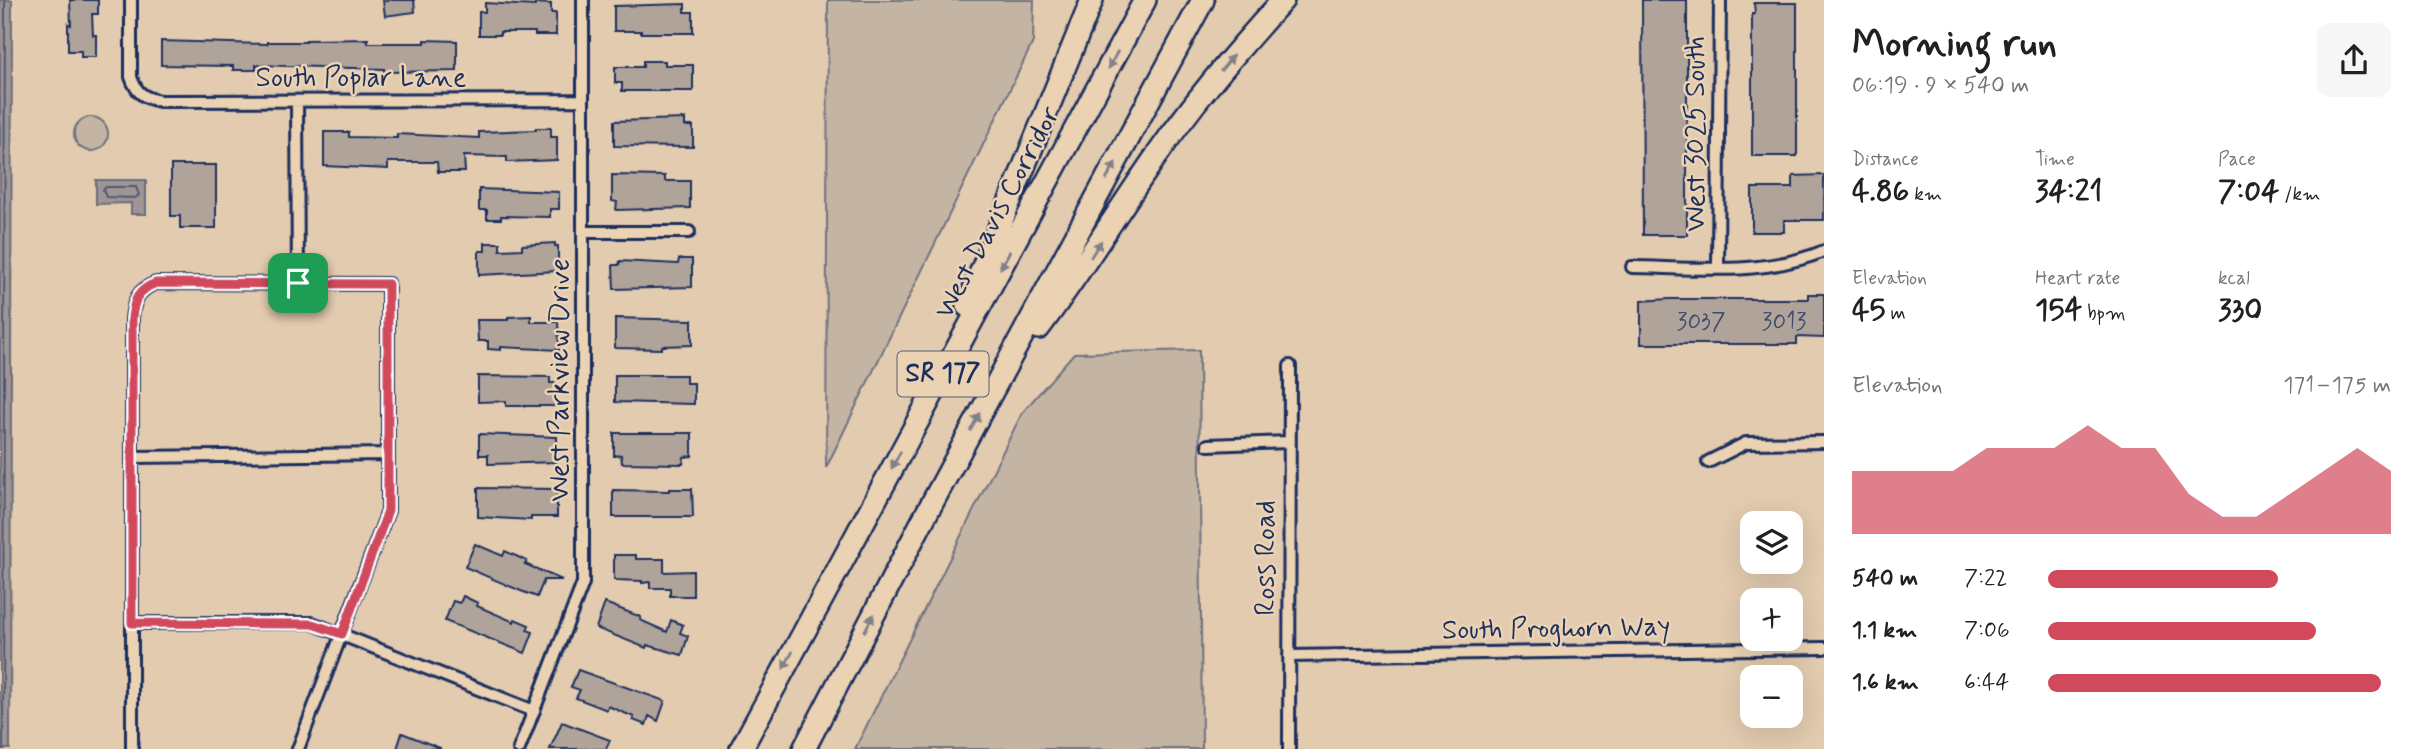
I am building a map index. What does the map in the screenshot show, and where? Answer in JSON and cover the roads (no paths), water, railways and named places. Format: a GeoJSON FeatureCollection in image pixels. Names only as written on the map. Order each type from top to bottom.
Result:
{"type":"FeatureCollection","features":[{"type":"Feature","properties":{"kind":"highway"},"geometry":{"type":"LineString","coordinates":[[934,392],[1092,0]]}},
{"type":"Feature","properties":{"kind":"highway","name":"West Davis Corridor"},"geometry":{"type":"LineString","coordinates":[[741,749],[1145,0]]}},
{"type":"Feature","properties":{"kind":"highway","name":"SR 177"},"geometry":{"type":"LineString","coordinates":[[804,749],[997,382],[1203,0]]}},
{"type":"Feature","properties":{"kind":"highway"},"geometry":{"type":"LineString","coordinates":[[997,382],[1080,271],[1181,123],[1236,53],[1283,0]]}},
{"type":"Feature","properties":{"kind":"street","name":"South Poplar Lane"},"geometry":{"type":"LineString","coordinates":[[131,0],[131,76],[141,95],[160,101],[583,100]]}},
{"type":"Feature","properties":{"kind":"street","name":"West Parkview Drive"},"geometry":{"type":"LineString","coordinates":[[519,749],[583,583],[583,0]]}},
{"type":"Feature","properties":{"kind":"street","name":"West 3025 South"},"geometry":{"type":"LineString","coordinates":[[1718,268],[1720,0]]}},
{"type":"Feature","properties":{"kind":"street"},"geometry":{"type":"LineString","coordinates":[[296,101],[298,283]]}},
{"type":"Feature","properties":{"kind":"street"},"geometry":{"type":"LineString","coordinates":[[583,232],[689,232]]}},
{"type":"Feature","properties":{"kind":"street"},"geometry":{"type":"LineString","coordinates":[[1632,267],[1770,266],[1801,261],[1824,251]]}},
{"type":"Feature","properties":{"kind":"street"},"geometry":{"type":"LineString","coordinates":[[132,749],[132,318],[133,303],[139,292],[156,283],[388,284],[388,511],[298,749]]}},
{"type":"Feature","properties":{"kind":"street","name":"Ross Road"},"geometry":{"type":"LineString","coordinates":[[1289,749],[1290,366]]}},
{"type":"Feature","properties":{"kind":"street"},"geometry":{"type":"LineString","coordinates":[[1208,445],[1288,442]]}},
{"type":"Feature","properties":{"kind":"street"},"geometry":{"type":"LineString","coordinates":[[1709,462],[1746,443],[1824,442]]}},
{"type":"Feature","properties":{"kind":"street"},"geometry":{"type":"LineString","coordinates":[[133,457],[388,454]]}},
{"type":"Feature","properties":{"kind":"street"},"geometry":{"type":"LineString","coordinates":[[132,623],[312,624],[534,712]]}},
{"type":"Feature","properties":{"kind":"street","name":"South Proghorn Way"},"geometry":{"type":"LineString","coordinates":[[1289,656],[1824,648]]}},
{"type":"Feature","properties":{"kind":"water"},"geometry":{"type":"Polygon","coordinates":[[[0,0],[12,0],[10,749],[0,749],[0,0]]]}},
{"type":"Feature","properties":{"kind":"water"},"geometry":{"type":"Polygon","coordinates":[[[96,180],[146,180],[146,214],[131,214],[131,203],[96,204],[96,180]]]}}]}
